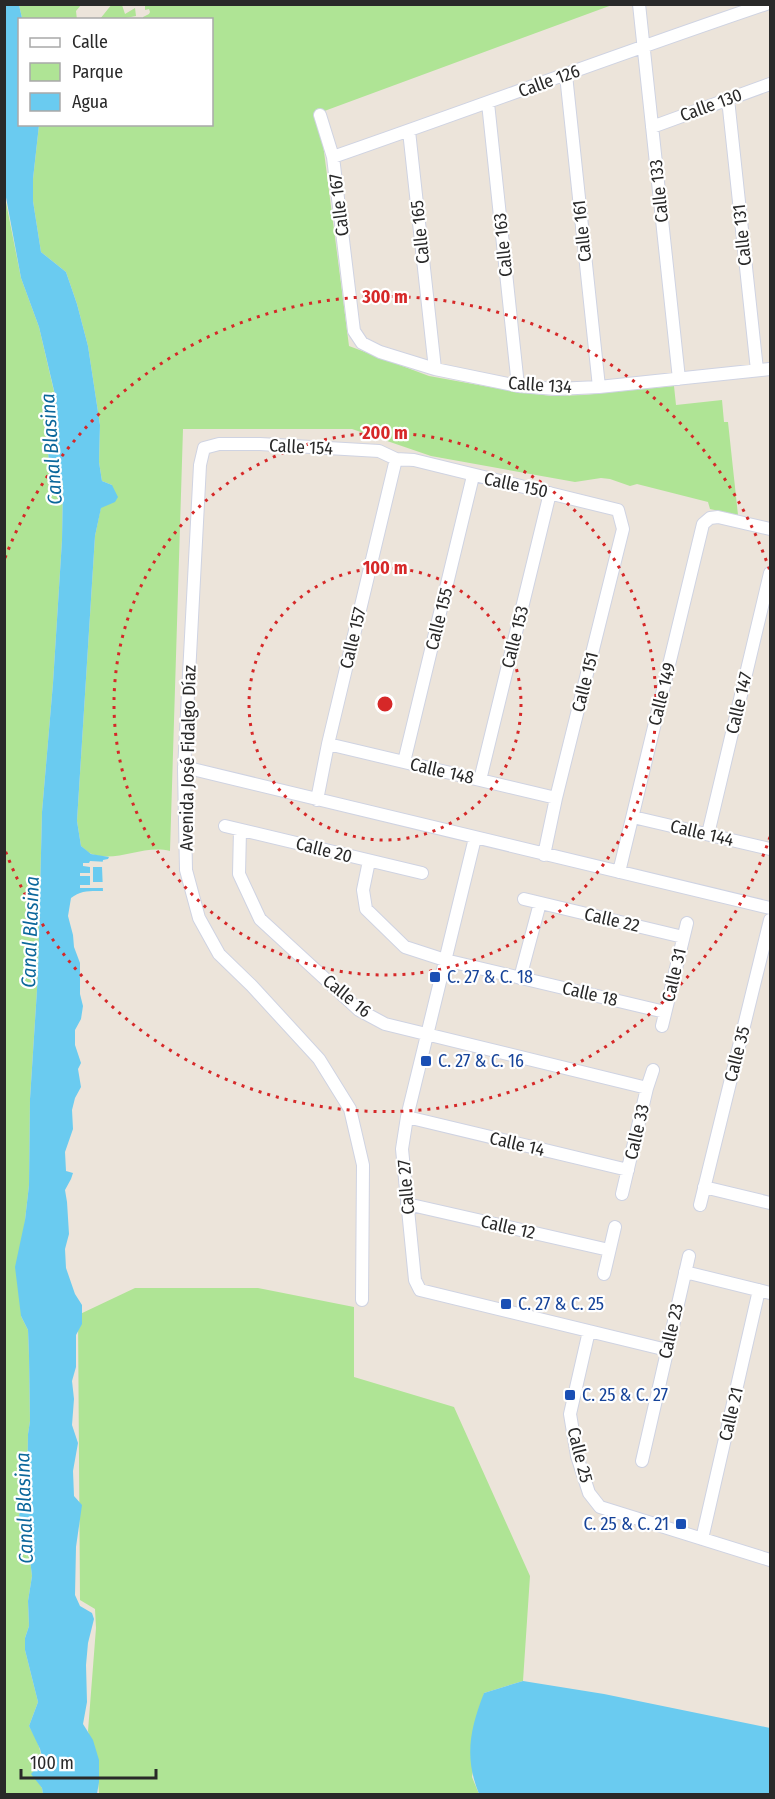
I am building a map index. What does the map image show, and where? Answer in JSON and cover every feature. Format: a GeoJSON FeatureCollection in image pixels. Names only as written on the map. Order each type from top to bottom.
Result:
{"type":"FeatureCollection","features":[{"type":"Feature","properties":{"kind":"street","name":"Calle 133"},"geometry":{"type":"LineString","coordinates":[[639,4],[679,378]]}},
{"type":"Feature","properties":{"kind":"street","name":"Calle 126"},"geometry":{"type":"LineString","coordinates":[[333,157],[766,4]]}},
{"type":"Feature","properties":{"kind":"street","name":"Calle 161"},"geometry":{"type":"LineString","coordinates":[[566,75],[599,387]]}},
{"type":"Feature","properties":{"kind":"street","name":"Calle 130"},"geometry":{"type":"LineString","coordinates":[[652,127],[771,84]]}},
{"type":"Feature","properties":{"kind":"street","name":"Calle 131"},"geometry":{"type":"LineString","coordinates":[[728,99],[757,370]]}},
{"type":"Feature","properties":{"kind":"street","name":"Calle 163"},"geometry":{"type":"LineString","coordinates":[[488,103],[518,386]]}},
{"type":"Feature","properties":{"kind":"street","name":"Calle 167"},"geometry":{"type":"LineString","coordinates":[[320,115],[333,157],[350,298]]}},
{"type":"Feature","properties":{"kind":"street","name":"Calle 165"},"geometry":{"type":"LineString","coordinates":[[409,130],[435,369]]}},
{"type":"Feature","properties":{"kind":"street","name":"Calle 134"},"geometry":{"type":"LineString","coordinates":[[350,298],[354,331],[362,343],[380,352],[435,369],[518,386],[556,389],[599,387],[771,369]]}},
{"type":"Feature","properties":{"kind":"street","name":"Calle 154"},"geometry":{"type":"LineString","coordinates":[[204,448],[219,444],[260,444],[367,450],[379,451],[396,459]]}},
{"type":"Feature","properties":{"kind":"street","name":"Avenida José Fidalgo Díaz"},"geometry":{"type":"LineString","coordinates":[[204,448],[200,465],[184,767],[186,870],[199,918],[219,954],[252,986],[319,1059],[350,1109],[363,1166],[362,1300]]}},
{"type":"Feature","properties":{"kind":"street","name":"Calle 150"},"geometry":{"type":"LineString","coordinates":[[396,459],[414,460],[618,510]]}},
{"type":"Feature","properties":{"kind":"street","name":"Calle 157"},"geometry":{"type":"LineString","coordinates":[[317,800],[328,744],[396,459]]}},
{"type":"Feature","properties":{"kind":"street","name":"Calle 155"},"geometry":{"type":"LineString","coordinates":[[404,762],[473,476]]}},
{"type":"Feature","properties":{"kind":"street","name":"Calle 153"},"geometry":{"type":"LineString","coordinates":[[480,780],[550,493]]}},
{"type":"Feature","properties":{"kind":"street","name":"Calle 151"},"geometry":{"type":"LineString","coordinates":[[544,855],[623,529],[618,510]]}},
{"type":"Feature","properties":{"kind":"street","name":"Calle 149"},"geometry":{"type":"LineString","coordinates":[[619,872],[703,524],[710,518],[718,517],[771,529]]}},
{"type":"Feature","properties":{"kind":"street","name":"Calle 147"},"geometry":{"type":"LineString","coordinates":[[708,834],[771,573]]}},
{"type":"Feature","properties":{"kind":"street","name":"Calle 148"},"geometry":{"type":"LineString","coordinates":[[328,744],[556,798]]}},
{"type":"Feature","properties":{"kind":"street"},"geometry":{"type":"LineString","coordinates":[[184,767],[771,908]]}},
{"type":"Feature","properties":{"kind":"street","name":"Calle 144"},"geometry":{"type":"LineString","coordinates":[[633,817],[771,849]]}},
{"type":"Feature","properties":{"kind":"street","name":"Calle 20"},"geometry":{"type":"LineString","coordinates":[[225,826],[422,873]]}},
{"type":"Feature","properties":{"kind":"street","name":"Calle 16"},"geometry":{"type":"LineString","coordinates":[[240,830],[239,874],[260,919],[359,1010],[385,1024],[647,1088]]}},
{"type":"Feature","properties":{"kind":"street","name":"Calle 27"},"geometry":{"type":"LineString","coordinates":[[475,838],[426,1035],[402,1149],[415,1280],[420,1290],[667,1350]]}},
{"type":"Feature","properties":{"kind":"street","name":"Calle 18"},"geometry":{"type":"LineString","coordinates":[[369,861],[363,890],[366,909],[405,947],[445,960],[665,1012]]}},
{"type":"Feature","properties":{"kind":"street","name":"Calle 22"},"geometry":{"type":"LineString","coordinates":[[524,899],[683,937]]}},
{"type":"Feature","properties":{"kind":"street"},"geometry":{"type":"LineString","coordinates":[[520,978],[540,903]]}},
{"type":"Feature","properties":{"kind":"street","name":"Calle 35"},"geometry":{"type":"LineString","coordinates":[[700,1205],[765,962],[771,920]]}},
{"type":"Feature","properties":{"kind":"street","name":"Calle 31"},"geometry":{"type":"LineString","coordinates":[[662,1026],[687,923]]}},
{"type":"Feature","properties":{"kind":"street","name":"Calle 33"},"geometry":{"type":"LineString","coordinates":[[622,1194],[653,1070]]}},
{"type":"Feature","properties":{"kind":"street","name":"Calle 14"},"geometry":{"type":"LineString","coordinates":[[407,1117],[628,1170]]}},
{"type":"Feature","properties":{"kind":"street"},"geometry":{"type":"LineString","coordinates":[[704,1187],[771,1203]]}},
{"type":"Feature","properties":{"kind":"street","name":"Calle 12"},"geometry":{"type":"LineString","coordinates":[[407,1204],[609,1250]]}},
{"type":"Feature","properties":{"kind":"street"},"geometry":{"type":"LineString","coordinates":[[604,1274],[615,1227]]}},
{"type":"Feature","properties":{"kind":"street","name":"Calle 23"},"geometry":{"type":"LineString","coordinates":[[642,1461],[688,1256]]}},
{"type":"Feature","properties":{"kind":"street"},"geometry":{"type":"LineString","coordinates":[[685,1272],[765,1291]]}},
{"type":"Feature","properties":{"kind":"street","name":"Calle 21"},"geometry":{"type":"LineString","coordinates":[[702,1539],[765,1291]]}},
{"type":"Feature","properties":{"kind":"street","name":"Calle 25"},"geometry":{"type":"LineString","coordinates":[[589,1331],[570,1414],[577,1456],[589,1493],[600,1507],[771,1560]]}},
{"type":"Feature","properties":{"kind":"green space"},"geometry":{"type":"Polygon","coordinates":[[[112,4],[122,5],[125,14],[135,8],[136,16],[101,18],[112,4]]]}},
{"type":"Feature","properties":{"kind":"green space"},"geometry":{"type":"Polygon","coordinates":[[[179,4],[612,5],[319,113],[349,346],[429,376],[517,392],[552,396],[584,395],[674,386],[676,405],[722,400],[724,422],[728,422],[738,515],[710,509],[708,502],[637,484],[630,486],[601,478],[575,482],[431,456],[352,429],[183,429],[170,851],[160,849],[101,856],[81,846],[77,821],[95,536],[101,507],[112,485],[102,481],[99,462],[100,425],[88,346],[66,272],[41,252],[33,201],[33,179],[39,126],[213,126],[213,18],[143,18],[150,12],[149,9],[145,10],[145,5],[179,4]]]}},
{"type":"Feature","properties":{"kind":"green space"},"geometry":{"type":"Polygon","coordinates":[[[19,5],[81,5],[76,11],[77,18],[22,18],[19,5]]]}},
{"type":"Feature","properties":{"kind":"green space"},"geometry":{"type":"Polygon","coordinates":[[[4,192],[21,278],[39,327],[56,400],[47,436],[49,464],[63,484],[62,540],[53,683],[42,812],[38,974],[21,1316],[28,1330],[30,1421],[27,1493],[19,1515],[29,1551],[32,1576],[25,1650],[38,1702],[29,1726],[40,1752],[36,1779],[43,1794],[4,1794],[4,192]]]}},
{"type":"Feature","properties":{"kind":"green space"},"geometry":{"type":"Polygon","coordinates":[[[135,1288],[258,1288],[354,1307],[354,1377],[454,1407],[530,1576],[523,1681],[484,1693],[472,1777],[479,1794],[99,1794],[97,1766],[88,1731],[96,1628],[95,1609],[80,1600],[78,1315],[135,1288]]]}},
{"type":"Feature","properties":{"kind":"water","name":"Canal Blasina"},"geometry":{"type":"Polygon","coordinates":[[[4,5],[19,5],[22,18],[18,18],[18,126],[39,126],[33,201],[41,252],[66,272],[77,304],[88,346],[100,425],[99,462],[102,481],[112,485],[118,497],[115,502],[101,508],[95,536],[77,821],[81,846],[91,854],[109,857],[103,860],[103,891],[82,892],[75,895],[71,898],[68,916],[74,947],[80,963],[80,994],[83,1006],[81,1019],[75,1030],[75,1045],[81,1063],[78,1069],[81,1087],[72,1110],[73,1129],[65,1152],[66,1171],[73,1173],[65,1190],[69,1234],[65,1249],[66,1268],[75,1294],[82,1305],[82,1324],[76,1335],[76,1367],[72,1381],[74,1399],[72,1425],[78,1443],[73,1471],[74,1496],[82,1505],[76,1547],[75,1595],[80,1606],[92,1613],[94,1619],[88,1643],[87,1702],[83,1724],[93,1740],[99,1760],[97,1794],[43,1794],[42,1788],[31,1774],[43,1761],[29,1726],[38,1702],[25,1650],[32,1576],[29,1551],[19,1515],[27,1493],[30,1421],[29,1356],[28,1330],[21,1316],[15,1267],[25,1220],[29,1185],[30,1099],[38,974],[42,812],[53,683],[62,540],[63,484],[49,464],[47,436],[56,399],[39,327],[21,278],[5,192],[4,5]]]}},
{"type":"Feature","properties":{"kind":"water"},"geometry":{"type":"Polygon","coordinates":[[[523,1681],[604,1694],[770,1728],[770,1794],[479,1794],[471,1768],[470,1755],[472,1731],[484,1693],[523,1681]]]}},
{"type":"Feature","properties":{"kind":"pier"},"geometry":{"type":"Polygon","coordinates":[[[108,862],[105,867],[93,867],[93,882],[105,882],[105,888],[80,888],[80,885],[90,885],[90,876],[80,876],[80,873],[90,873],[90,867],[83,866],[83,863],[108,862]]]}},
{"type":"Feature","properties":{"kind":"place","name":"C. 27 & C. 18"},"geometry":{"type":"Point","coordinates":[435,977]}},
{"type":"Feature","properties":{"kind":"place","name":"C. 27 & C. 16"},"geometry":{"type":"Point","coordinates":[426,1061]}},
{"type":"Feature","properties":{"kind":"place","name":"C. 27 & C. 25"},"geometry":{"type":"Point","coordinates":[506,1304]}},
{"type":"Feature","properties":{"kind":"place","name":"C. 25 & C. 27"},"geometry":{"type":"Point","coordinates":[570,1395]}},
{"type":"Feature","properties":{"kind":"place","name":"C. 25 & C. 21"},"geometry":{"type":"Point","coordinates":[681,1524]}}]}
